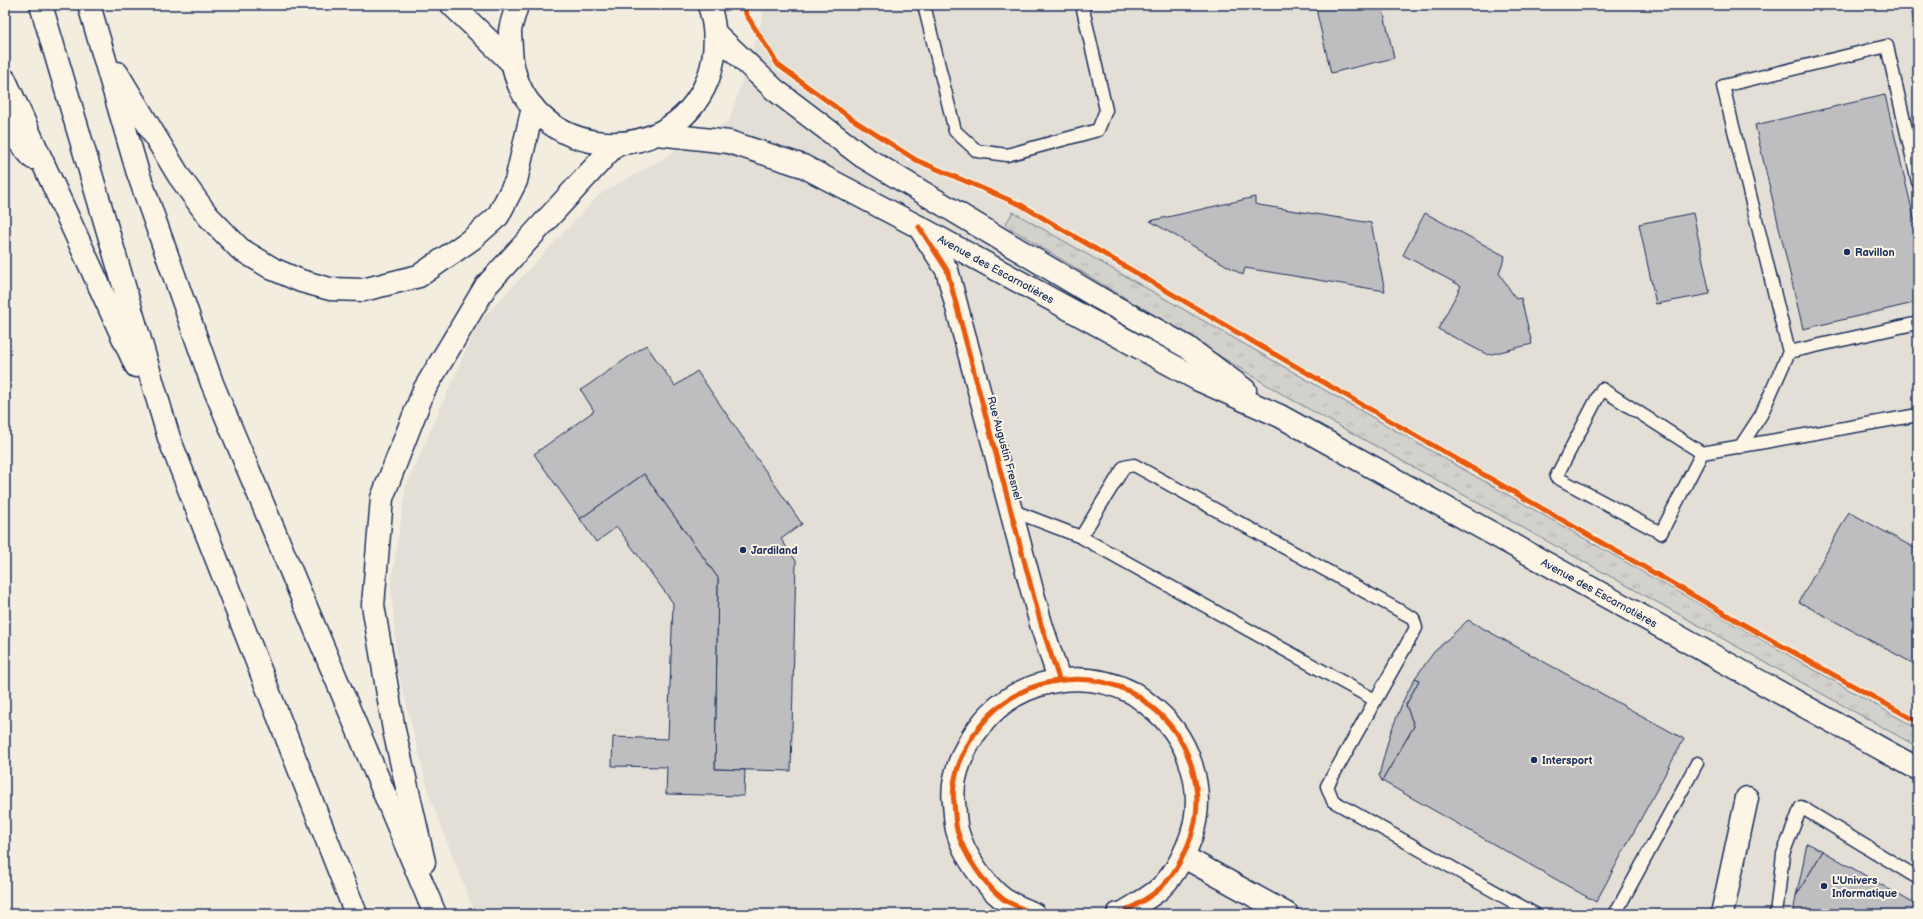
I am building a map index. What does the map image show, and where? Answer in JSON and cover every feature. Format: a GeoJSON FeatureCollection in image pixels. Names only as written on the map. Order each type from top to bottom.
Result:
{"type":"FeatureCollection","features":[{"type":"Feature","properties":{"kind":"main road"},"geometry":{"type":"LineString","coordinates":[[41,5],[169,438]]}},
{"type":"Feature","properties":{"kind":"main road"},"geometry":{"type":"LineString","coordinates":[[89,5],[136,170],[212,383],[435,914]]}},
{"type":"Feature","properties":{"kind":"main road"},"geometry":{"type":"LineString","coordinates":[[452,5],[512,63]]}},
{"type":"Feature","properties":{"kind":"main road"},"geometry":{"type":"LineString","coordinates":[[517,5],[510,31],[512,63],[520,87],[533,107],[550,123],[570,135],[592,142],[615,144],[637,142],[658,134],[683,117],[702,93],[713,65],[716,34],[709,5]]}},
{"type":"Feature","properties":{"kind":"main road","name":"Avenue des Escarnotières"},"geometry":{"type":"LineString","coordinates":[[716,34],[775,90],[862,156],[1099,298],[1186,347],[1280,416]]}},
{"type":"Feature","properties":{"kind":"main road"},"geometry":{"type":"LineString","coordinates":[[101,47],[179,176],[208,216],[240,249],[273,269],[301,281],[330,289],[363,290],[419,276],[472,239],[498,216],[516,181],[533,107]]}},
{"type":"Feature","properties":{"kind":"main road"},"geometry":{"type":"LineString","coordinates":[[5,80],[169,438],[356,914]]}},
{"type":"Feature","properties":{"kind":"main road"},"geometry":{"type":"LineString","coordinates":[[5,126],[49,175]]}},
{"type":"Feature","properties":{"kind":"main road","name":"Avenue des Escarnotières"},"geometry":{"type":"LineString","coordinates":[[658,134],[729,142],[803,166],[919,226],[1200,380],[1280,416],[1918,769]]}},
{"type":"Feature","properties":{"kind":"main road"},"geometry":{"type":"LineString","coordinates":[[435,914],[394,730],[373,605],[382,498],[424,390],[486,286],[615,144]]}},
{"type":"Feature","properties":{"kind":"main road","name":"Rue Augustin Fresnel"},"geometry":{"type":"LineString","coordinates":[[919,226],[947,270],[1041,624],[1060,679]]}},
{"type":"Feature","properties":{"kind":"main road"},"geometry":{"type":"LineString","coordinates":[[1034,914],[1003,899],[974,868],[957,830],[953,799],[958,768],[970,739],[990,713],[1017,694],[1037,684],[1060,679],[1098,680],[1133,693],[1164,716],[1186,747],[1196,784],[1196,822],[1184,857],[1158,890],[1123,913],[1118,914]]}},
{"type":"Feature","properties":{"kind":"main road"},"geometry":{"type":"LineString","coordinates":[[1722,914],[1747,798]]}},
{"type":"Feature","properties":{"kind":"main road"},"geometry":{"type":"LineString","coordinates":[[1184,857],[1287,914]]}},
{"type":"Feature","properties":{"kind":"lane"},"geometry":{"type":"LineString","coordinates":[[924,5],[955,131],[977,151],[1007,154],[1098,130],[1106,110],[1082,5]]}},
{"type":"Feature","properties":{"kind":"lane"},"geometry":{"type":"LineString","coordinates":[[1740,447],[1761,415],[1789,352],[1723,86],[1887,46],[1918,182]]}},
{"type":"Feature","properties":{"kind":"lane"},"geometry":{"type":"LineString","coordinates":[[1789,352],[1918,323]]}},
{"type":"Feature","properties":{"kind":"lane"},"geometry":{"type":"LineString","coordinates":[[1702,454],[1661,533],[1556,477],[1602,388],[1702,454],[1918,415]]}},
{"type":"Feature","properties":{"kind":"lane"},"geometry":{"type":"LineString","coordinates":[[1081,537],[1124,467],[1134,465],[1413,618],[1416,628],[1327,786],[1333,801],[1535,914]]}},
{"type":"Feature","properties":{"kind":"lane"},"geometry":{"type":"LineString","coordinates":[[1011,510],[1081,537],[1376,700]]}},
{"type":"Feature","properties":{"kind":"lane"},"geometry":{"type":"LineString","coordinates":[[1615,914],[1698,763]]}},
{"type":"Feature","properties":{"kind":"lane"},"geometry":{"type":"LineString","coordinates":[[1776,914],[1783,854],[1801,807],[1918,878]]}},
{"type":"Feature","properties":{"kind":"shaded area"},"geometry":{"type":"Polygon","coordinates":[[[761,5],[1918,5],[1918,914],[475,914],[430,798],[397,667],[391,584],[406,486],[478,323],[599,195],[729,121],[763,16],[761,5]]]}},
{"type":"Feature","properties":{"kind":"green space"},"geometry":{"type":"Polygon","coordinates":[[[1918,5],[1918,44],[1910,6],[1918,5]]]}},
{"type":"Feature","properties":{"kind":"green space"},"geometry":{"type":"Polygon","coordinates":[[[1013,212],[1918,729],[1918,747],[1287,397],[1005,225],[1013,212]]]}},
{"type":"Feature","properties":{"kind":"building"},"geometry":{"type":"Polygon","coordinates":[[[1315,5],[1382,5],[1394,58],[1331,73],[1315,5]]]}},
{"type":"Feature","properties":{"kind":"building"},"geometry":{"type":"Polygon","coordinates":[[[1885,95],[1918,235],[1918,302],[1803,329],[1755,125],[1885,95]]]}},
{"type":"Feature","properties":{"kind":"building"},"geometry":{"type":"Polygon","coordinates":[[[1255,197],[1255,204],[1259,205],[1371,223],[1385,291],[1245,268],[1243,275],[1150,221],[1255,197]]]}},
{"type":"Feature","properties":{"kind":"building"},"geometry":{"type":"Polygon","coordinates":[[[1425,213],[1505,256],[1499,273],[1516,299],[1521,298],[1532,344],[1488,355],[1438,329],[1461,286],[1403,255],[1425,213]]]}},
{"type":"Feature","properties":{"kind":"building"},"geometry":{"type":"Polygon","coordinates":[[[1693,213],[1710,294],[1656,304],[1639,224],[1693,213]]]}},
{"type":"Feature","properties":{"kind":"building","name":"Jardiland"},"geometry":{"type":"Polygon","coordinates":[[[646,345],[675,386],[697,371],[802,524],[781,539],[796,561],[791,771],[715,769],[718,578],[644,474],[580,519],[534,454],[594,411],[581,390],[646,345]]]}},
{"type":"Feature","properties":{"kind":"building"},"geometry":{"type":"Polygon","coordinates":[[[644,474],[718,578],[715,769],[745,770],[744,796],[666,794],[667,767],[612,766],[613,737],[668,739],[673,603],[617,527],[596,542],[580,519],[644,474]]]}},
{"type":"Feature","properties":{"kind":"building"},"geometry":{"type":"Polygon","coordinates":[[[1849,512],[1918,550],[1918,666],[1799,602],[1849,512]]]}},
{"type":"Feature","properties":{"kind":"building","name":"Intersport"},"geometry":{"type":"Polygon","coordinates":[[[1468,620],[1684,739],[1596,902],[1382,781],[1414,726],[1406,705],[1419,680],[1415,678],[1434,652],[1468,620]]]}},
{"type":"Feature","properties":{"kind":"building"},"geometry":{"type":"Polygon","coordinates":[[[1415,678],[1419,680],[1406,705],[1414,726],[1382,781],[1379,775],[1390,734],[1404,699],[1415,678]]]}},
{"type":"Feature","properties":{"kind":"building"},"geometry":{"type":"Polygon","coordinates":[[[1807,843],[1823,851],[1796,896],[1802,870],[1807,843]]]}},
{"type":"Feature","properties":{"kind":"building"},"geometry":{"type":"Polygon","coordinates":[[[1823,851],[1918,906],[1918,914],[1793,914],[1796,896],[1823,851]]]}},
{"type":"Feature","properties":{"kind":"cycle path"},"geometry":{"type":"LineString","coordinates":[[744,5],[746,14],[778,65],[852,119],[916,160],[1021,205],[1262,347],[1741,623],[1918,722]]}},
{"type":"Feature","properties":{"kind":"cycle path"},"geometry":{"type":"LineString","coordinates":[[919,227],[947,270],[1041,624],[1059,679]]}},
{"type":"Feature","properties":{"kind":"cycle path"},"geometry":{"type":"LineString","coordinates":[[1034,914],[1003,899],[988,885],[969,859],[960,839],[955,820],[953,793],[954,783],[960,762],[969,742],[981,725],[996,709],[1013,697],[1031,688],[1051,682],[1072,680],[1092,681],[1113,685],[1133,693],[1149,705],[1163,717],[1175,732],[1184,747],[1191,764],[1195,782],[1197,800],[1195,819],[1191,837],[1177,866],[1168,880],[1157,891],[1123,913],[1118,914]]}},
{"type":"Feature","properties":{"kind":"place","name":"Ravillon"},"geometry":{"type":"Point","coordinates":[1847,252]}},
{"type":"Feature","properties":{"kind":"place","name":"Jardiland"},"geometry":{"type":"Point","coordinates":[743,550]}},
{"type":"Feature","properties":{"kind":"place","name":"Intersport"},"geometry":{"type":"Point","coordinates":[1534,760]}},
{"type":"Feature","properties":{"kind":"place","name":"L'Univers Informatique"},"geometry":{"type":"Point","coordinates":[1824,886]}}]}
